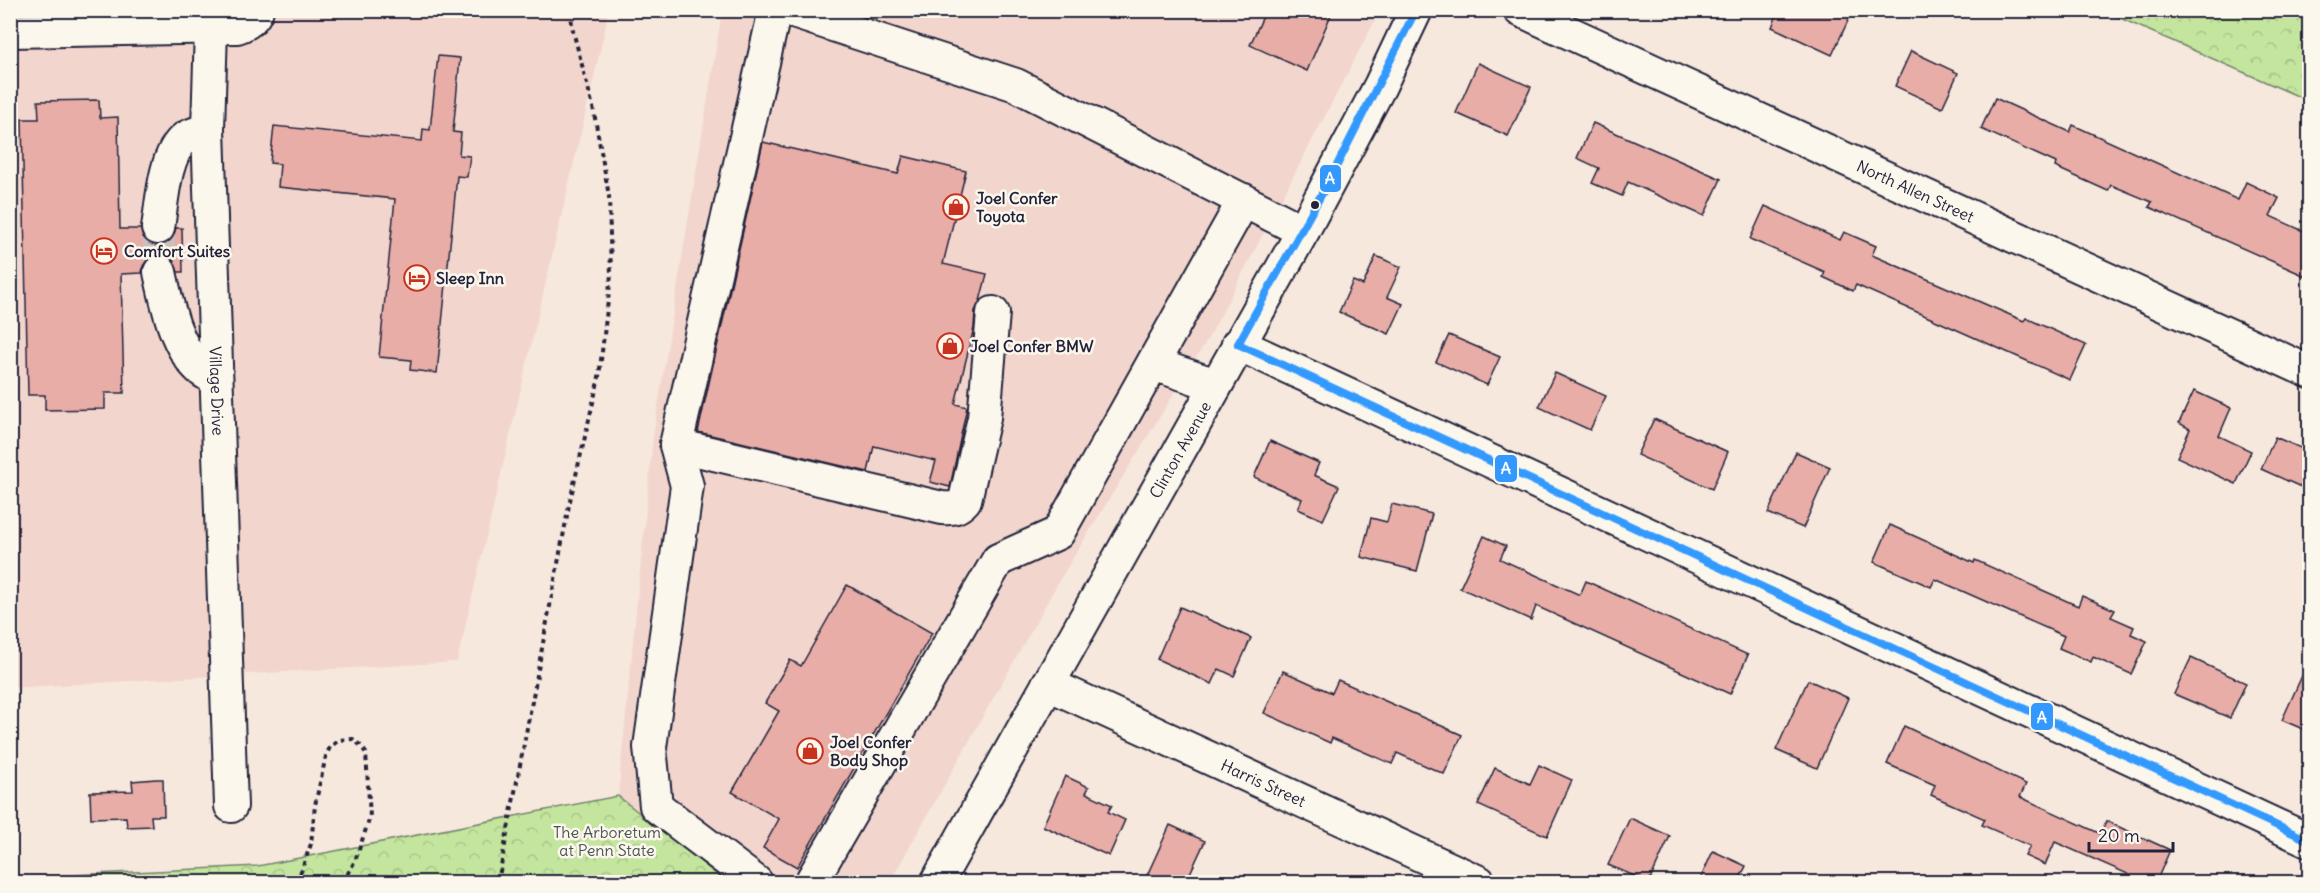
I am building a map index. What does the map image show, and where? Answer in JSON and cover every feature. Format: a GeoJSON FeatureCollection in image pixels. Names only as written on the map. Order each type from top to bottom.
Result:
{"type":"FeatureCollection","features":[{"type":"Feature","properties":{"kind":"street"},"geometry":{"type":"LineString","coordinates":[[10,30],[237,27],[254,17],[257,10]]}},
{"type":"Feature","properties":{"kind":"street"},"geometry":{"type":"LineString","coordinates":[[756,882],[656,806],[650,747],[687,486],[676,445],[775,10]]}},
{"type":"Feature","properties":{"kind":"street"},"geometry":{"type":"LineString","coordinates":[[788,10],[1016,85],[1303,231]]}},
{"type":"Feature","properties":{"kind":"street","name":"Clinton Avenue"},"geometry":{"type":"LineString","coordinates":[[937,882],[1303,231],[1380,86],[1416,10]]}},
{"type":"Feature","properties":{"kind":"street","name":"North Allen Street"},"geometry":{"type":"LineString","coordinates":[[1520,10],[2310,372]]}},
{"type":"Feature","properties":{"kind":"street","name":"Village Drive"},"geometry":{"type":"LineString","coordinates":[[211,28],[208,129],[231,806]]}},
{"type":"Feature","properties":{"kind":"street"},"geometry":{"type":"LineString","coordinates":[[158,228],[166,179],[176,148],[187,137],[208,129]]}},
{"type":"Feature","properties":{"kind":"street"},"geometry":{"type":"LineString","coordinates":[[811,882],[998,560],[1058,533],[1245,200]]}},
{"type":"Feature","properties":{"kind":"street"},"geometry":{"type":"LineString","coordinates":[[160,272],[170,314],[186,350],[200,369],[216,379]]}},
{"type":"Feature","properties":{"kind":"street"},"geometry":{"type":"LineString","coordinates":[[676,445],[942,508],[952,509],[960,506],[965,500],[984,418],[993,313]]}},
{"type":"Feature","properties":{"kind":"street"},"geometry":{"type":"LineString","coordinates":[[1238,344],[2310,841]]}},
{"type":"Feature","properties":{"kind":"street"},"geometry":{"type":"LineString","coordinates":[[1153,364],[1216,384]]}},
{"type":"Feature","properties":{"kind":"street","name":"Harris Street"},"geometry":{"type":"LineString","coordinates":[[1047,684],[1479,882]]}},
{"type":"Feature","properties":{"kind":"path"},"geometry":{"type":"LineString","coordinates":[[498,882],[569,505],[599,377],[610,274],[609,196],[593,107],[573,31],[570,10]]}},
{"type":"Feature","properties":{"kind":"path"},"geometry":{"type":"LineString","coordinates":[[297,882],[303,871],[311,844],[315,805],[326,756],[330,747],[339,740],[352,739],[366,753],[370,816],[355,861],[343,882]]}},
{"type":"Feature","properties":{"kind":"path"},"geometry":{"type":"LineString","coordinates":[[215,882],[236,882]]}},
{"type":"Feature","properties":{"kind":"shaded area"},"geometry":{"type":"Polygon","coordinates":[[[11,11],[608,11],[457,662],[11,688],[11,11]]]}},
{"type":"Feature","properties":{"kind":"shaded area"},"geometry":{"type":"Polygon","coordinates":[[[722,11],[1380,11],[1212,332],[1062,576],[890,882],[726,882],[618,796],[653,436],[722,11]]]}},
{"type":"Feature","properties":{"kind":"green space"},"geometry":{"type":"Polygon","coordinates":[[[2104,11],[2309,11],[2309,101],[2104,11]]]}},
{"type":"Feature","properties":{"kind":"green space","name":"The Arboretum at Penn State"},"geometry":{"type":"Polygon","coordinates":[[[618,796],[726,882],[11,882],[11,878],[258,866],[618,796]]]}},
{"type":"Feature","properties":{"kind":"building"},"geometry":{"type":"Polygon","coordinates":[[[1266,10],[1333,10],[1307,71],[1250,45],[1266,10]]]}},
{"type":"Feature","properties":{"kind":"building"},"geometry":{"type":"Polygon","coordinates":[[[1779,10],[1853,10],[1832,55],[1772,27],[1779,10]]]}},
{"type":"Feature","properties":{"kind":"building"},"geometry":{"type":"Polygon","coordinates":[[[1911,51],[1958,73],[1942,108],[1895,86],[1911,51]]]}},
{"type":"Feature","properties":{"kind":"building","name":"Sleep Inn"},"geometry":{"type":"Polygon","coordinates":[[[438,56],[460,58],[453,132],[461,133],[459,155],[470,156],[467,177],[457,176],[437,373],[410,370],[411,360],[379,357],[395,199],[278,187],[280,164],[270,163],[274,126],[422,141],[423,129],[430,130],[438,56]]]}},
{"type":"Feature","properties":{"kind":"building"},"geometry":{"type":"Polygon","coordinates":[[[1478,63],[1531,87],[1508,136],[1456,113],[1478,63]]]}},
{"type":"Feature","properties":{"kind":"building"},"geometry":{"type":"Polygon","coordinates":[[[1995,98],[2070,132],[2073,125],[2238,200],[2246,182],[2279,198],[2270,216],[2310,234],[2310,278],[2149,207],[2152,202],[2111,185],[2108,191],[2055,167],[2056,163],[1981,129],[1995,98]]]}},
{"type":"Feature","properties":{"kind":"building","name":"Comfort Suites"},"geometry":{"type":"Polygon","coordinates":[[[99,100],[100,118],[118,117],[120,229],[141,229],[147,242],[156,246],[165,244],[172,239],[176,228],[182,228],[183,272],[178,272],[173,260],[165,255],[157,254],[148,259],[143,266],[142,273],[121,274],[124,393],[105,393],[105,409],[45,410],[45,395],[28,395],[22,119],[39,119],[38,101],[99,100]]]}},
{"type":"Feature","properties":{"kind":"building"},"geometry":{"type":"Polygon","coordinates":[[[1593,123],[1721,179],[1704,216],[1628,182],[1622,196],[1592,183],[1599,168],[1577,158],[1593,123]]]}},
{"type":"Feature","properties":{"kind":"building"},"geometry":{"type":"Polygon","coordinates":[[[763,142],[898,174],[903,156],[966,171],[943,264],[987,274],[975,311],[974,328],[955,404],[967,407],[950,487],[930,482],[936,461],[874,446],[868,472],[698,432],[763,142]]]}},
{"type":"Feature","properties":{"kind":"building"},"geometry":{"type":"Polygon","coordinates":[[[1765,206],[1840,240],[1844,232],[1876,246],[1872,255],[2024,321],[2026,318],[2086,345],[2070,380],[1856,285],[1853,291],[1823,277],[1825,272],[1750,239],[1765,206]]]}},
{"type":"Feature","properties":{"kind":"building"},"geometry":{"type":"Polygon","coordinates":[[[1376,256],[1401,267],[1387,297],[1403,304],[1389,334],[1339,312],[1353,281],[1363,285],[1376,256]]]}},
{"type":"Feature","properties":{"kind":"building"},"geometry":{"type":"Polygon","coordinates":[[[1449,335],[1500,357],[1487,385],[1436,362],[1449,335]]]}},
{"type":"Feature","properties":{"kind":"building"},"geometry":{"type":"Polygon","coordinates":[[[1555,373],[1606,396],[1590,430],[1539,407],[1555,373]]]}},
{"type":"Feature","properties":{"kind":"building"},"geometry":{"type":"Polygon","coordinates":[[[2194,391],[2231,408],[2219,436],[2251,451],[2236,484],[2177,457],[2190,429],[2179,423],[2194,391]]]}},
{"type":"Feature","properties":{"kind":"building"},"geometry":{"type":"Polygon","coordinates":[[[1654,419],[1728,452],[1712,489],[1637,455],[1654,419]]]}},
{"type":"Feature","properties":{"kind":"building"},"geometry":{"type":"Polygon","coordinates":[[[2275,437],[2310,452],[2310,491],[2261,469],[2275,437]]]}},
{"type":"Feature","properties":{"kind":"building"},"geometry":{"type":"Polygon","coordinates":[[[1270,441],[1319,463],[1314,475],[1339,486],[1323,520],[1298,509],[1302,499],[1254,477],[1270,441]]]}},
{"type":"Feature","properties":{"kind":"building"},"geometry":{"type":"Polygon","coordinates":[[[1796,452],[1830,467],[1803,528],[1768,513],[1796,452]]]}},
{"type":"Feature","properties":{"kind":"building"},"geometry":{"type":"Polygon","coordinates":[[[1392,504],[1432,514],[1417,571],[1361,557],[1371,518],[1387,522],[1392,504]]]}},
{"type":"Feature","properties":{"kind":"building"},"geometry":{"type":"Polygon","coordinates":[[[1890,525],[2078,606],[2082,596],[2115,610],[2111,617],[2134,627],[2131,634],[2147,641],[2131,674],[2093,657],[2091,662],[2059,648],[2064,636],[1935,579],[1931,587],[1874,562],[1890,525]]]}},
{"type":"Feature","properties":{"kind":"building"},"geometry":{"type":"Polygon","coordinates":[[[1484,536],[1506,546],[1500,559],[1580,595],[1586,581],[1748,655],[1730,694],[1536,606],[1531,620],[1460,588],[1484,536]]]}},
{"type":"Feature","properties":{"kind":"building","name":"Joel Confer Body Shop"},"geometry":{"type":"Polygon","coordinates":[[[847,585],[932,633],[797,867],[763,848],[779,819],[732,792],[779,711],[765,703],[790,660],[801,666],[847,585]]]}},
{"type":"Feature","properties":{"kind":"building"},"geometry":{"type":"Polygon","coordinates":[[[1180,607],[1251,638],[1234,676],[1219,669],[1212,684],[1157,659],[1180,607]]]}},
{"type":"Feature","properties":{"kind":"building"},"geometry":{"type":"Polygon","coordinates":[[[2191,658],[2246,683],[2230,718],[2174,694],[2191,658]]]}},
{"type":"Feature","properties":{"kind":"building"},"geometry":{"type":"Polygon","coordinates":[[[2310,658],[2310,732],[2282,720],[2310,658]]]}},
{"type":"Feature","properties":{"kind":"building"},"geometry":{"type":"Polygon","coordinates":[[[1283,671],[1332,693],[1338,680],[1462,735],[1444,774],[1397,753],[1392,764],[1332,738],[1330,743],[1264,713],[1283,671]]]}},
{"type":"Feature","properties":{"kind":"building"},"geometry":{"type":"Polygon","coordinates":[[[1808,680],[1848,698],[1817,768],[1776,750],[1808,680]]]}},
{"type":"Feature","properties":{"kind":"building"},"geometry":{"type":"Polygon","coordinates":[[[1904,726],[2026,784],[2020,797],[2101,834],[2106,821],[2170,850],[2156,882],[2124,882],[2128,874],[2055,842],[2045,865],[2025,856],[2030,846],[1982,825],[1985,819],[1931,795],[1935,785],[1887,764],[1904,726]]]}},
{"type":"Feature","properties":{"kind":"building"},"geometry":{"type":"Polygon","coordinates":[[[1539,765],[1572,780],[1547,836],[1478,805],[1495,768],[1530,784],[1539,765]]]}},
{"type":"Feature","properties":{"kind":"building"},"geometry":{"type":"Polygon","coordinates":[[[1065,776],[1089,787],[1086,793],[1112,805],[1108,812],[1125,820],[1109,856],[1043,826],[1065,776]]]}},
{"type":"Feature","properties":{"kind":"building"},"geometry":{"type":"Polygon","coordinates":[[[163,779],[164,816],[151,816],[152,826],[127,827],[126,817],[91,818],[90,792],[133,791],[132,781],[163,779]]]}},
{"type":"Feature","properties":{"kind":"building"},"geometry":{"type":"Polygon","coordinates":[[[1630,818],[1670,836],[1649,882],[1608,865],[1630,818]]]}},
{"type":"Feature","properties":{"kind":"building"},"geometry":{"type":"Polygon","coordinates":[[[1170,825],[1205,841],[1186,882],[1144,882],[1170,825]]]}},
{"type":"Feature","properties":{"kind":"building"},"geometry":{"type":"Polygon","coordinates":[[[1713,851],[1746,866],[1738,882],[1699,882],[1713,851]]]}},
{"type":"Feature","properties":{"kind":"tunnel"},"geometry":{"type":"LineString","coordinates":[[158,228],[160,272]]}},
{"type":"Feature","properties":{"kind":"transit line","name":"A"},"geometry":{"type":"LineString","coordinates":[[1238,344],[1330,179],[1416,10]]}},
{"type":"Feature","properties":{"kind":"transit line","name":"A"},"geometry":{"type":"LineString","coordinates":[[1238,344],[2310,841]]}},
{"type":"Feature","properties":{"kind":"place","name":"Joel Confer Toyota"},"geometry":{"type":"Point","coordinates":[956,207]}},
{"type":"Feature","properties":{"kind":"place","name":"Comfort Suites"},"geometry":{"type":"Point","coordinates":[104,251]}},
{"type":"Feature","properties":{"kind":"place","name":"Sleep Inn"},"geometry":{"type":"Point","coordinates":[417,278]}},
{"type":"Feature","properties":{"kind":"place","name":"Joel Confer BMW"},"geometry":{"type":"Point","coordinates":[950,346]}},
{"type":"Feature","properties":{"kind":"place","name":"Joel Confer Body Shop"},"geometry":{"type":"Point","coordinates":[810,751]}}]}
